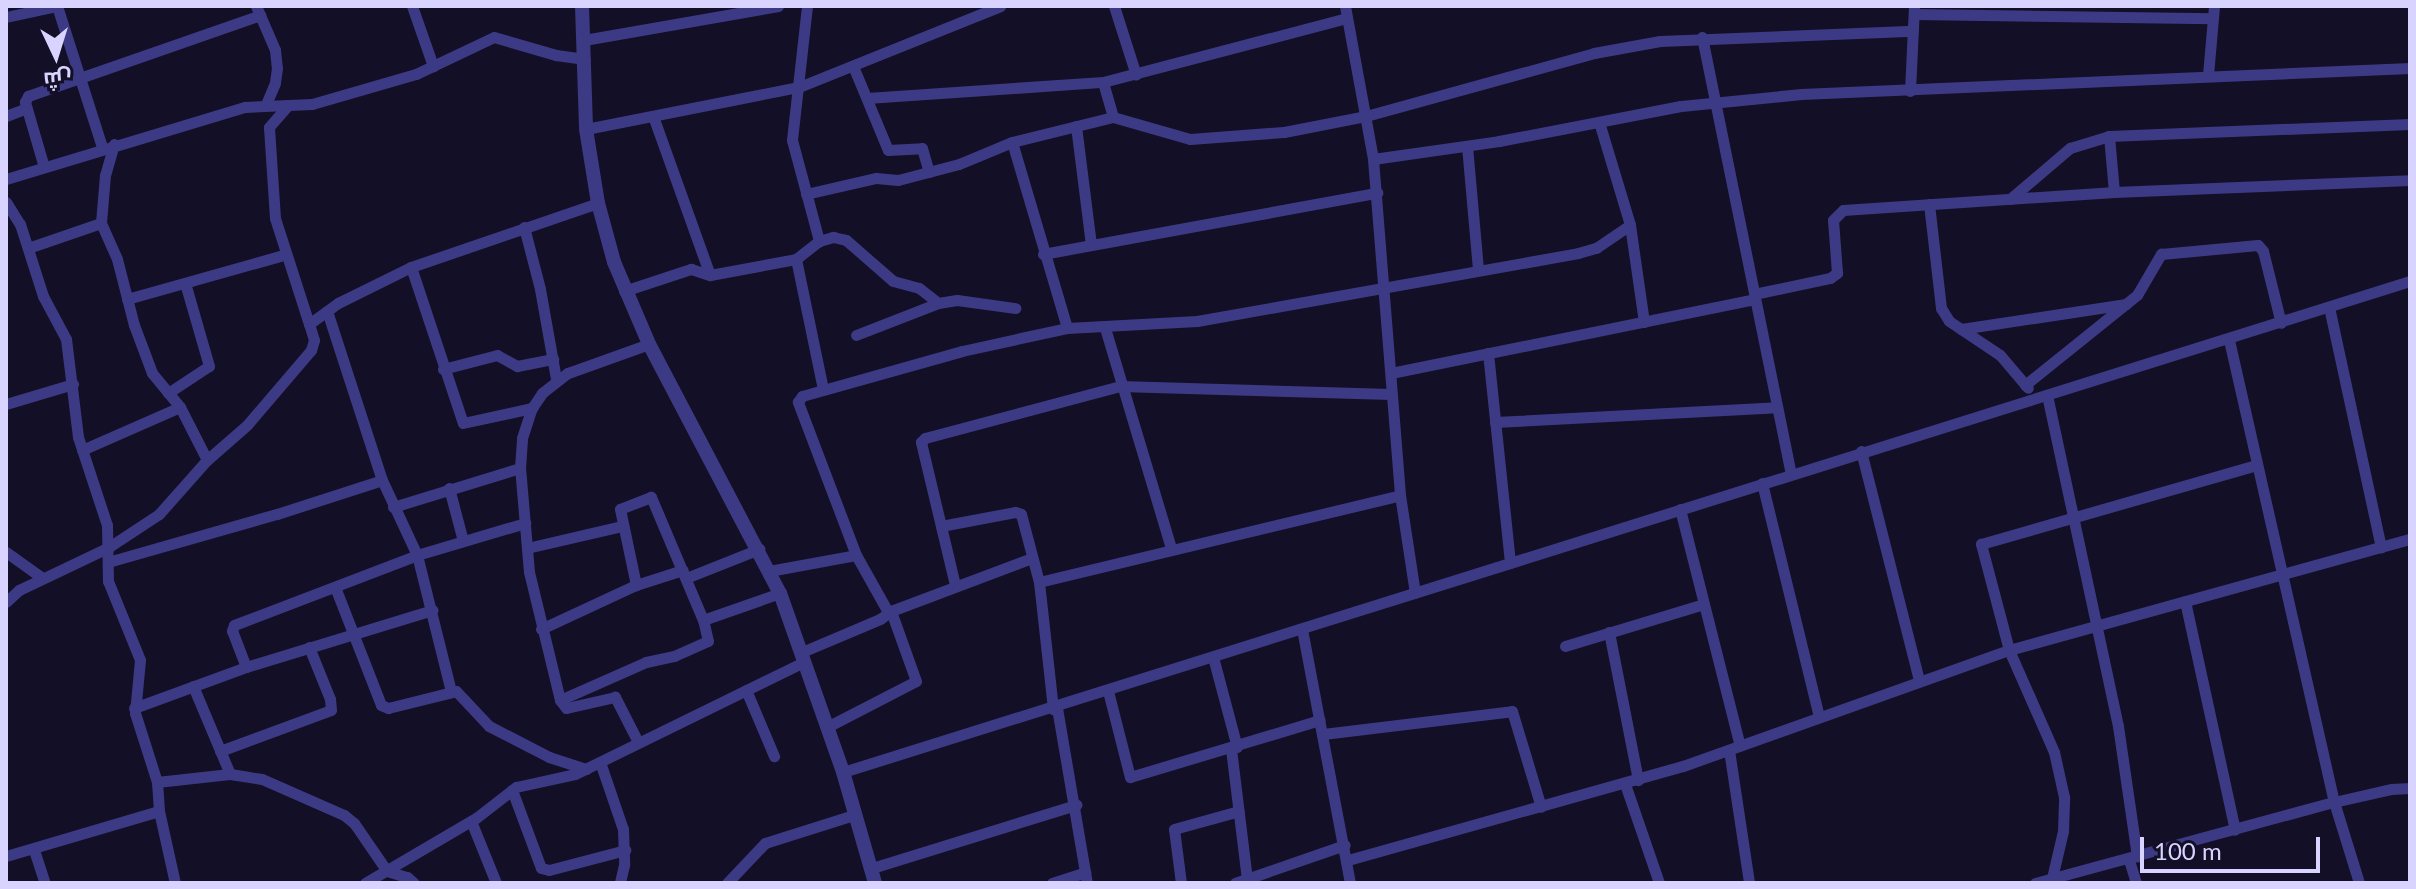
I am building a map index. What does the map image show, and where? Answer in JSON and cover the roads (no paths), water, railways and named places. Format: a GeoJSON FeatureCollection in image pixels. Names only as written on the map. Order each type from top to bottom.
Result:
{"type":"FeatureCollection","features":[{"type":"Feature","properties":{"kind":"street"},"geometry":{"type":"LineString","coordinates":[[6,17],[57,6],[79,79],[108,146],[101,223],[117,259],[152,373],[180,407],[207,460]]}},
{"type":"Feature","properties":{"kind":"street"},"geometry":{"type":"LineString","coordinates":[[412,6],[433,66]]}},
{"type":"Feature","properties":{"kind":"street"},"geometry":{"type":"LineString","coordinates":[[582,6],[586,129],[598,203],[624,291],[780,593],[843,772],[873,876],[1076,805]]}},
{"type":"Feature","properties":{"kind":"street"},"geometry":{"type":"LineString","coordinates":[[584,40],[778,6]]}},
{"type":"Feature","properties":{"kind":"street"},"geometry":{"type":"LineString","coordinates":[[807,6],[792,140],[819,241]]}},
{"type":"Feature","properties":{"kind":"street"},"geometry":{"type":"LineString","coordinates":[[586,129],[799,87],[1000,6]]}},
{"type":"Feature","properties":{"kind":"street"},"geometry":{"type":"LineString","coordinates":[[1114,6],[1136,75]]}},
{"type":"Feature","properties":{"kind":"street"},"geometry":{"type":"LineString","coordinates":[[44,167],[27,108],[28,96],[258,10],[275,50],[277,68],[275,83],[266,104]]}},
{"type":"Feature","properties":{"kind":"street"},"geometry":{"type":"LineString","coordinates":[[1910,91],[1914,10],[2214,12],[2208,75]]}},
{"type":"Feature","properties":{"kind":"street"},"geometry":{"type":"LineString","coordinates":[[867,98],[1103,82],[1136,75],[1346,12],[1373,159],[1400,495],[1415,593]]}},
{"type":"Feature","properties":{"kind":"street"},"geometry":{"type":"LineString","coordinates":[[806,194],[876,178],[898,180],[1012,142],[1113,117],[1194,139],[1284,132],[1366,116],[1594,53],[1702,37],[1913,31]]}},
{"type":"Feature","properties":{"kind":"street"},"geometry":{"type":"LineString","coordinates":[[6,179],[108,146],[266,104],[312,104],[433,66],[494,37],[556,55],[585,59]]}},
{"type":"Feature","properties":{"kind":"street"},"geometry":{"type":"LineString","coordinates":[[1702,37],[1791,473]]}},
{"type":"Feature","properties":{"kind":"street"},"geometry":{"type":"LineString","coordinates":[[853,66],[888,150],[922,148],[929,172]]}},
{"type":"Feature","properties":{"kind":"street"},"geometry":{"type":"LineString","coordinates":[[1373,159],[1467,146],[1715,102],[1801,94],[2410,68]]}},
{"type":"Feature","properties":{"kind":"street"},"geometry":{"type":"LineString","coordinates":[[1103,82],[1113,117]]}},
{"type":"Feature","properties":{"kind":"street"},"geometry":{"type":"LineString","coordinates":[[6,602],[41,577],[109,547],[159,514],[207,460],[247,425],[305,361],[314,340],[284,255],[275,218],[269,141],[274,117],[287,106]]}},
{"type":"Feature","properties":{"kind":"street"},"geometry":{"type":"LineString","coordinates":[[6,116],[27,108]]}},
{"type":"Feature","properties":{"kind":"street"},"geometry":{"type":"LineString","coordinates":[[653,116],[710,275]]}},
{"type":"Feature","properties":{"kind":"street"},"geometry":{"type":"LineString","coordinates":[[1599,122],[1630,225],[1644,322]]}},
{"type":"Feature","properties":{"kind":"street"},"geometry":{"type":"LineString","coordinates":[[2010,199],[2070,148],[2109,136],[2410,124]]}},
{"type":"Feature","properties":{"kind":"street"},"geometry":{"type":"LineString","coordinates":[[1076,126],[1091,244]]}},
{"type":"Feature","properties":{"kind":"street"},"geometry":{"type":"LineString","coordinates":[[2109,136],[2114,192]]}},
{"type":"Feature","properties":{"kind":"street"},"geometry":{"type":"LineString","coordinates":[[1012,142],[1067,328]]}},
{"type":"Feature","properties":{"kind":"street"},"geometry":{"type":"LineString","coordinates":[[1467,146],[1478,270]]}},
{"type":"Feature","properties":{"kind":"street"},"geometry":{"type":"LineString","coordinates":[[1391,373],[1644,322],[1830,278],[1837,273],[1833,220],[1836,213],[2114,192],[2410,180]]}},
{"type":"Feature","properties":{"kind":"street"},"geometry":{"type":"LineString","coordinates":[[1043,254],[1377,193]]}},
{"type":"Feature","properties":{"kind":"street"},"geometry":{"type":"LineString","coordinates":[[6,202],[20,224],[43,296],[66,339],[75,422],[103,507],[111,590],[140,660],[134,708],[157,782],[159,811],[175,883]]}},
{"type":"Feature","properties":{"kind":"street"},"geometry":{"type":"LineString","coordinates":[[309,324],[369,286],[411,267],[598,203]]}},
{"type":"Feature","properties":{"kind":"street"},"geometry":{"type":"LineString","coordinates":[[1929,204],[1938,297],[1949,321],[2000,355],[2025,385],[2041,396],[2098,624],[2118,726],[2136,883]]}},
{"type":"Feature","properties":{"kind":"street"},"geometry":{"type":"LineString","coordinates":[[28,248],[101,223]]}},
{"type":"Feature","properties":{"kind":"street"},"geometry":{"type":"LineString","coordinates":[[827,727],[916,681],[890,611],[856,555],[798,402],[802,396],[962,351],[1067,328],[1197,321],[1588,251],[1630,225]]}},
{"type":"Feature","properties":{"kind":"street"},"geometry":{"type":"LineString","coordinates":[[524,227],[556,379]]}},
{"type":"Feature","properties":{"kind":"street"},"geometry":{"type":"LineString","coordinates":[[624,291],[691,269],[710,275],[796,259],[819,241],[833,237],[846,240],[893,281],[922,290],[938,303]]}},
{"type":"Feature","properties":{"kind":"street"},"geometry":{"type":"LineString","coordinates":[[2025,385],[2127,304],[2143,286],[2157,255],[2251,244],[2263,251],[2281,323]]}},
{"type":"Feature","properties":{"kind":"street"},"geometry":{"type":"LineString","coordinates":[[127,299],[284,255]]}},
{"type":"Feature","properties":{"kind":"street"},"geometry":{"type":"LineString","coordinates":[[796,259],[823,389]]}},
{"type":"Feature","properties":{"kind":"street"},"geometry":{"type":"LineString","coordinates":[[411,267],[463,423],[532,408]]}},
{"type":"Feature","properties":{"kind":"street"},"geometry":{"type":"LineString","coordinates":[[843,772],[2410,281]]}},
{"type":"Feature","properties":{"kind":"street"},"geometry":{"type":"LineString","coordinates":[[168,393],[209,366],[185,283]]}},
{"type":"Feature","properties":{"kind":"street"},"geometry":{"type":"LineString","coordinates":[[856,335],[938,303],[957,300],[1015,308]]}},
{"type":"Feature","properties":{"kind":"street"},"geometry":{"type":"LineString","coordinates":[[1961,330],[2127,304]]}},
{"type":"Feature","properties":{"kind":"street"},"geometry":{"type":"LineString","coordinates":[[2329,307],[2381,547]]}},
{"type":"Feature","properties":{"kind":"street"},"geometry":{"type":"LineString","coordinates":[[327,311],[382,480],[417,555],[451,691]]}},
{"type":"Feature","properties":{"kind":"street"},"geometry":{"type":"LineString","coordinates":[[1105,328],[1171,548]]}},
{"type":"Feature","properties":{"kind":"street"},"geometry":{"type":"LineString","coordinates":[[2229,340],[2334,802],[2359,883]]}},
{"type":"Feature","properties":{"kind":"street"},"geometry":{"type":"LineString","coordinates":[[638,742],[615,697],[566,708],[560,700],[541,629],[527,548],[520,468],[522,438],[532,408],[556,379],[649,344]]}},
{"type":"Feature","properties":{"kind":"street"},"geometry":{"type":"LineString","coordinates":[[1488,353],[1510,563]]}},
{"type":"Feature","properties":{"kind":"street"},"geometry":{"type":"LineString","coordinates":[[443,369],[497,355],[517,366],[553,359]]}},
{"type":"Feature","properties":{"kind":"street"},"geometry":{"type":"LineString","coordinates":[[6,404],[73,384]]}},
{"type":"Feature","properties":{"kind":"street"},"geometry":{"type":"LineString","coordinates":[[955,585],[922,440],[1120,386],[1391,394]]}},
{"type":"Feature","properties":{"kind":"street"},"geometry":{"type":"LineString","coordinates":[[82,450],[180,407]]}},
{"type":"Feature","properties":{"kind":"street"},"geometry":{"type":"LineString","coordinates":[[1495,422],[1777,407]]}},
{"type":"Feature","properties":{"kind":"street"},"geometry":{"type":"LineString","coordinates":[[1861,451],[1919,681]]}},
{"type":"Feature","properties":{"kind":"street"},"geometry":{"type":"LineString","coordinates":[[2044,881],[2063,831],[2064,797],[2054,752],[2009,650],[1981,544],[2257,465]]}},
{"type":"Feature","properties":{"kind":"street"},"geometry":{"type":"LineString","coordinates":[[393,507],[520,468]]}},
{"type":"Feature","properties":{"kind":"street"},"geometry":{"type":"LineString","coordinates":[[108,562],[382,480]]}},
{"type":"Feature","properties":{"kind":"street"},"geometry":{"type":"LineString","coordinates":[[1762,483],[1819,717]]}},
{"type":"Feature","properties":{"kind":"street"},"geometry":{"type":"LineString","coordinates":[[449,488],[463,541]]}},
{"type":"Feature","properties":{"kind":"street"},"geometry":{"type":"LineString","coordinates":[[1039,582],[1400,495]]}},
{"type":"Feature","properties":{"kind":"street"},"geometry":{"type":"LineString","coordinates":[[560,700],[646,662],[707,643],[709,635],[685,574],[654,500],[647,498],[621,506],[622,526],[636,585]]}},
{"type":"Feature","properties":{"kind":"street"},"geometry":{"type":"LineString","coordinates":[[1680,509],[1704,604],[1734,748],[1749,883]]}},
{"type":"Feature","properties":{"kind":"street"},"geometry":{"type":"LineString","coordinates":[[941,526],[1019,512],[1039,582],[1055,708],[1076,805],[1086,877],[1052,883]]}},
{"type":"Feature","properties":{"kind":"street"},"geometry":{"type":"LineString","coordinates":[[246,667],[232,631],[234,625],[417,555],[525,523]]}},
{"type":"Feature","properties":{"kind":"street"},"geometry":{"type":"LineString","coordinates":[[527,548],[622,526]]}},
{"type":"Feature","properties":{"kind":"street"},"geometry":{"type":"LineString","coordinates":[[1348,860],[1638,780],[2009,650],[2410,539]]}},
{"type":"Feature","properties":{"kind":"street"},"geometry":{"type":"LineString","coordinates":[[541,629],[636,585],[685,574],[759,549]]}},
{"type":"Feature","properties":{"kind":"street"},"geometry":{"type":"LineString","coordinates":[[6,552],[41,577]]}},
{"type":"Feature","properties":{"kind":"street"},"geometry":{"type":"LineString","coordinates":[[769,571],[856,555]]}},
{"type":"Feature","properties":{"kind":"street"},"geometry":{"type":"LineString","coordinates":[[365,883],[471,821],[512,790],[586,769],[746,690],[890,611],[1032,558]]}},
{"type":"Feature","properties":{"kind":"street"},"geometry":{"type":"LineString","coordinates":[[335,587],[381,705],[388,708],[451,691],[460,694],[489,726],[549,757],[586,769]]}},
{"type":"Feature","properties":{"kind":"street"},"geometry":{"type":"LineString","coordinates":[[703,620],[780,593]]}},
{"type":"Feature","properties":{"kind":"street"},"geometry":{"type":"LineString","coordinates":[[2185,601],[2235,830]]}},
{"type":"Feature","properties":{"kind":"street"},"geometry":{"type":"LineString","coordinates":[[1565,646],[1704,604]]}},
{"type":"Feature","properties":{"kind":"street"},"geometry":{"type":"LineString","coordinates":[[134,708],[246,667],[432,610]]}},
{"type":"Feature","properties":{"kind":"street"},"geometry":{"type":"LineString","coordinates":[[1302,629],[1350,883]]}},
{"type":"Feature","properties":{"kind":"street"},"geometry":{"type":"LineString","coordinates":[[1609,632],[1638,780]]}},
{"type":"Feature","properties":{"kind":"street"},"geometry":{"type":"LineString","coordinates":[[220,751],[331,710],[330,699],[309,647]]}},
{"type":"Feature","properties":{"kind":"street"},"geometry":{"type":"LineString","coordinates":[[1213,657],[1234,748],[1241,881],[1345,845]]}},
{"type":"Feature","properties":{"kind":"street"},"geometry":{"type":"LineString","coordinates":[[193,686],[230,774]]}},
{"type":"Feature","properties":{"kind":"street"},"geometry":{"type":"LineString","coordinates":[[746,690],[774,756]]}},
{"type":"Feature","properties":{"kind":"street"},"geometry":{"type":"LineString","coordinates":[[1108,691],[1129,777],[1320,720]]}},
{"type":"Feature","properties":{"kind":"street"},"geometry":{"type":"LineString","coordinates":[[1323,734],[1512,711],[1541,807]]}},
{"type":"Feature","properties":{"kind":"street"},"geometry":{"type":"LineString","coordinates":[[600,762],[623,829],[625,850],[620,883]]}},
{"type":"Feature","properties":{"kind":"street"},"geometry":{"type":"LineString","coordinates":[[157,782],[230,774],[262,779],[344,815],[354,823],[387,871],[407,877],[414,883]]}},
{"type":"Feature","properties":{"kind":"street"},"geometry":{"type":"LineString","coordinates":[[1625,784],[1659,883]]}},
{"type":"Feature","properties":{"kind":"street"},"geometry":{"type":"LineString","coordinates":[[2044,881],[2334,802],[2391,789],[2410,788]]}},
{"type":"Feature","properties":{"kind":"street"},"geometry":{"type":"LineString","coordinates":[[512,790],[541,868],[549,870],[625,850]]}},
{"type":"Feature","properties":{"kind":"street"},"geometry":{"type":"LineString","coordinates":[[6,856],[159,811]]}},
{"type":"Feature","properties":{"kind":"street"},"geometry":{"type":"LineString","coordinates":[[1181,883],[1174,829],[1239,811]]}},
{"type":"Feature","properties":{"kind":"street"},"geometry":{"type":"LineString","coordinates":[[727,883],[765,843],[854,815]]}},
{"type":"Feature","properties":{"kind":"street"},"geometry":{"type":"LineString","coordinates":[[471,821],[496,883]]}},
{"type":"Feature","properties":{"kind":"street"},"geometry":{"type":"LineString","coordinates":[[34,850],[45,883]]}}]}
